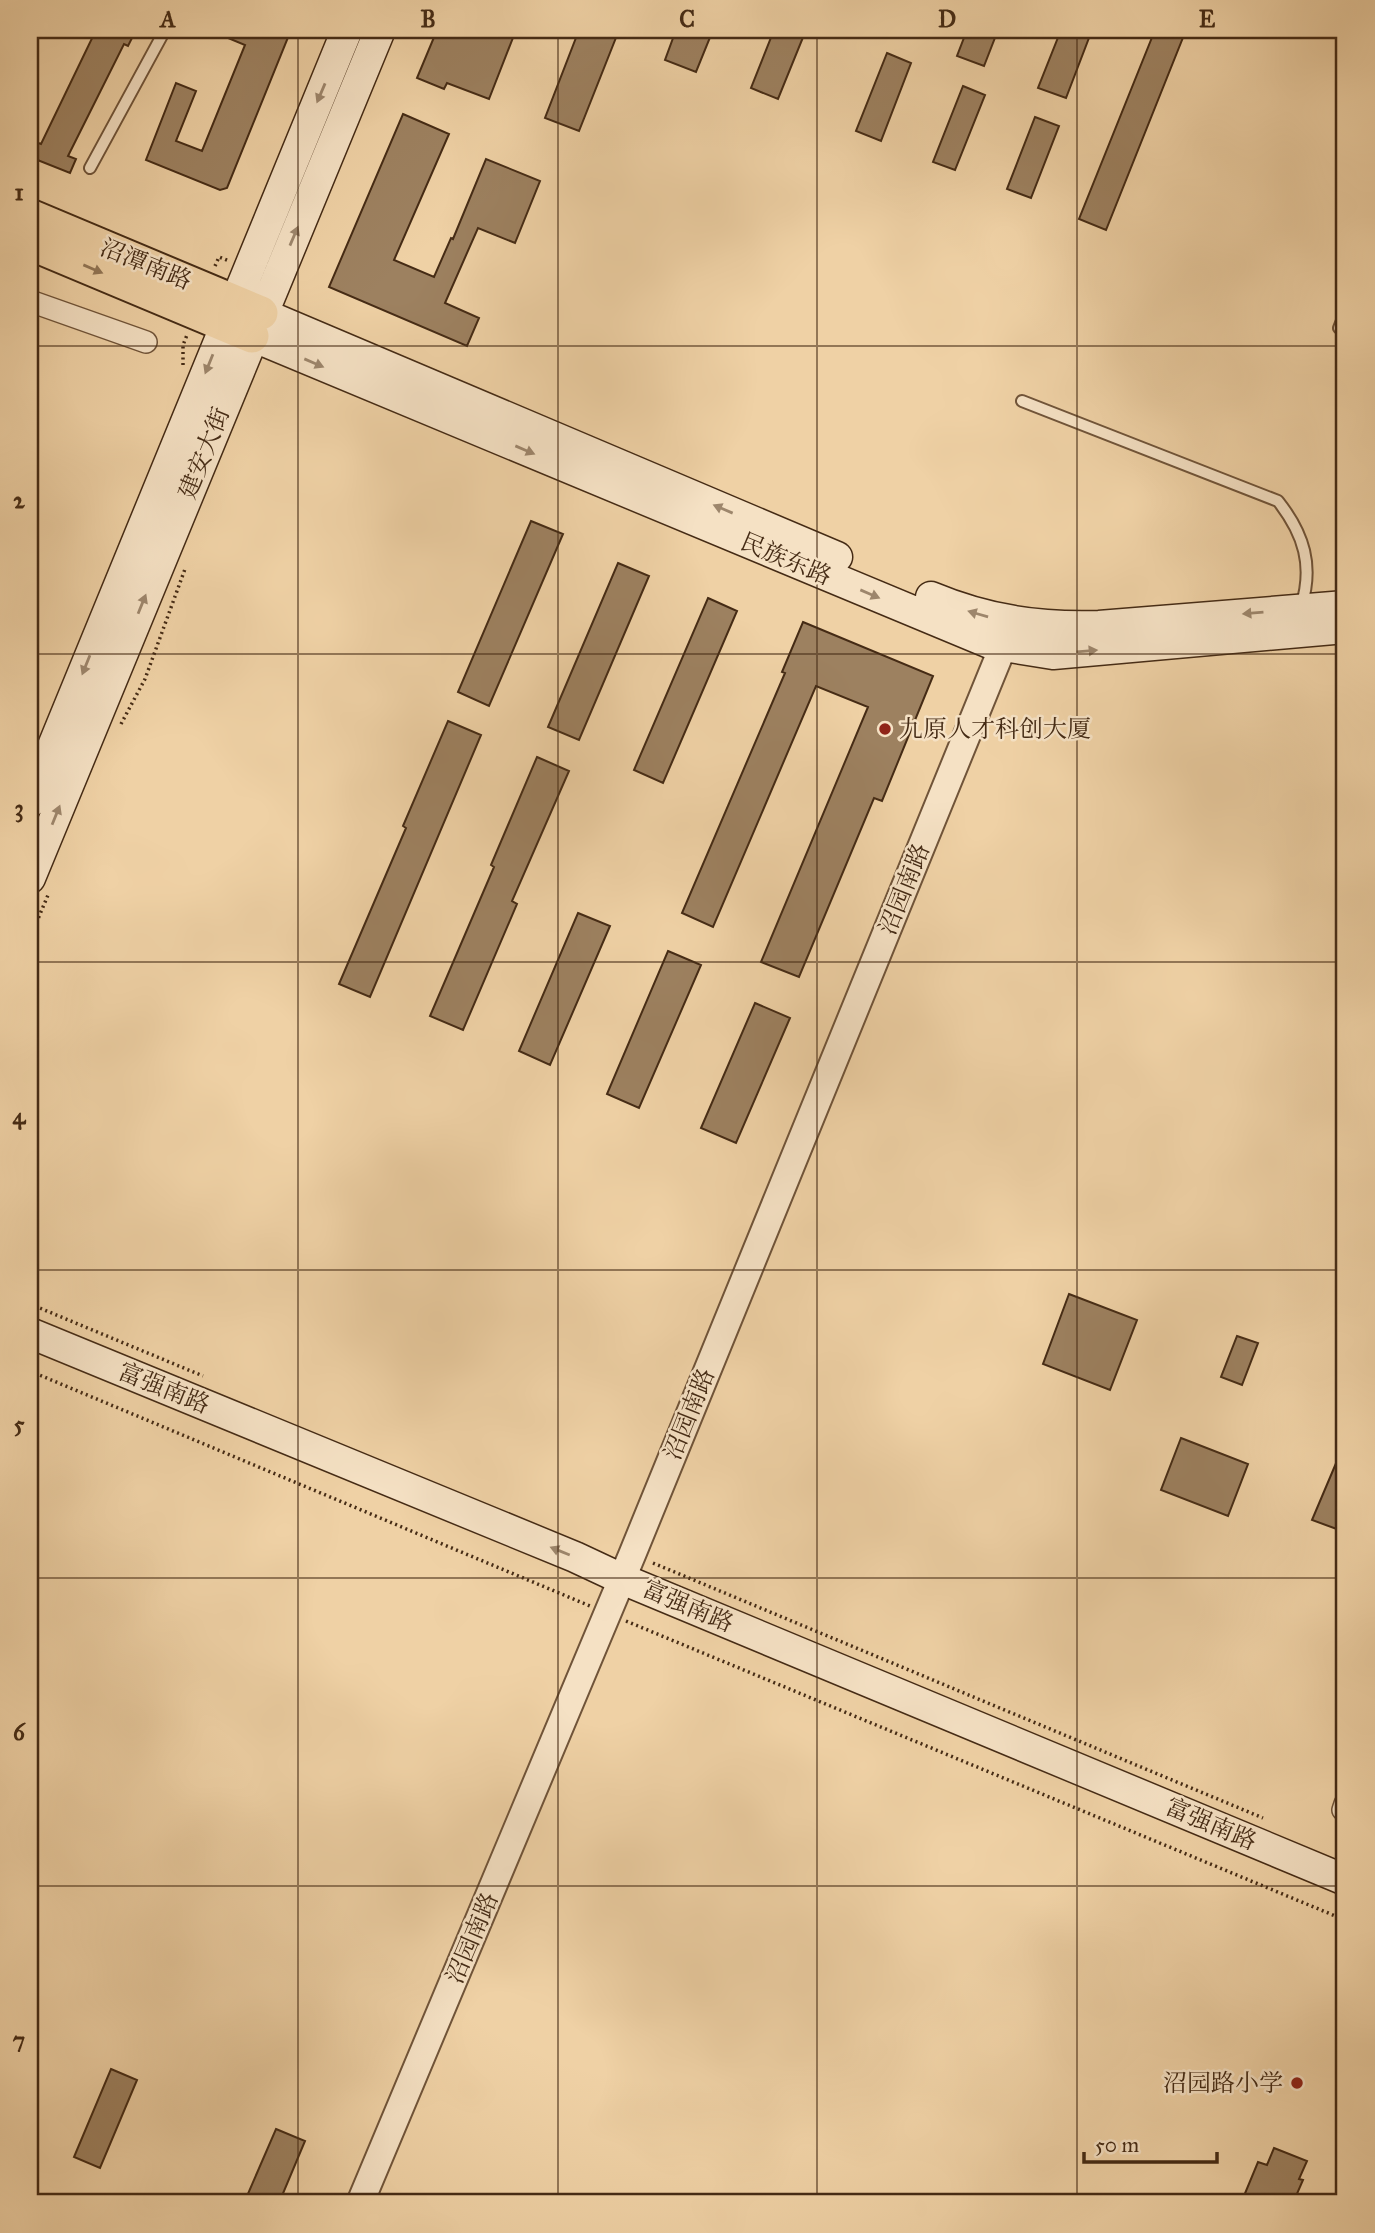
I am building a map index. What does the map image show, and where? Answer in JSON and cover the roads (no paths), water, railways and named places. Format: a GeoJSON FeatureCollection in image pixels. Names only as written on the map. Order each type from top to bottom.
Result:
{"type":"FeatureCollection","features":[{"type":"Feature","properties":{"kind":"main road","name":"建安大街"},"geometry":{"type":"LineString","coordinates":[[30,878],[248,315],[347,30]]}},
{"type":"Feature","properties":{"kind":"main road","name":"建安大街"},"geometry":{"type":"LineString","coordinates":[[30,802],[248,315],[380,30]]}},
{"type":"Feature","properties":{"kind":"main road","name":"沼潭南路"},"geometry":{"type":"LineString","coordinates":[[30,216],[248,315]]}},
{"type":"Feature","properties":{"kind":"main road","name":"沼潭南路"},"geometry":{"type":"LineString","coordinates":[[30,243],[248,315]]}},
{"type":"Feature","properties":{"kind":"main road","name":"民族东路"},"geometry":{"type":"LineString","coordinates":[[248,315],[580,449],[951,606],[986,617],[1008,634],[1053,654],[1345,628]]}},
{"type":"Feature","properties":{"kind":"main road","name":"民族东路"},"geometry":{"type":"LineString","coordinates":[[248,315],[992,644],[1008,634],[1043,626],[1099,626],[1345,606]]}},
{"type":"Feature","properties":{"kind":"main road","name":"富强南路"},"geometry":{"type":"LineString","coordinates":[[30,1333],[575,1557],[619,1586],[1345,1900]]}},
{"type":"Feature","properties":{"kind":"main road","name":"富强南路"},"geometry":{"type":"LineString","coordinates":[[30,1354],[619,1586],[1345,1880]]}},
{"type":"Feature","properties":{"kind":"street"},"geometry":{"type":"LineString","coordinates":[[30,301],[146,342]]}},
{"type":"Feature","properties":{"kind":"street","name":"沼园南路"},"geometry":{"type":"LineString","coordinates":[[360,2203],[619,1586],[1008,634]]}},
{"type":"Feature","properties":{"kind":"lane"},"geometry":{"type":"LineString","coordinates":[[90,168],[165,30]]}},
{"type":"Feature","properties":{"kind":"lane"},"geometry":{"type":"LineString","coordinates":[[1339,328],[1345,313]]}},
{"type":"Feature","properties":{"kind":"lane"},"geometry":{"type":"LineString","coordinates":[[1022,401],[1278,501],[1293,520],[1306,551],[1308,586],[1301,609]]}},
{"type":"Feature","properties":{"kind":"place","name":"九原人才科创大厦"},"geometry":{"type":"Point","coordinates":[885,729]}},
{"type":"Feature","properties":{"kind":"place","name":"沼园路小学"},"geometry":{"type":"Point","coordinates":[1297,2083]}}]}
